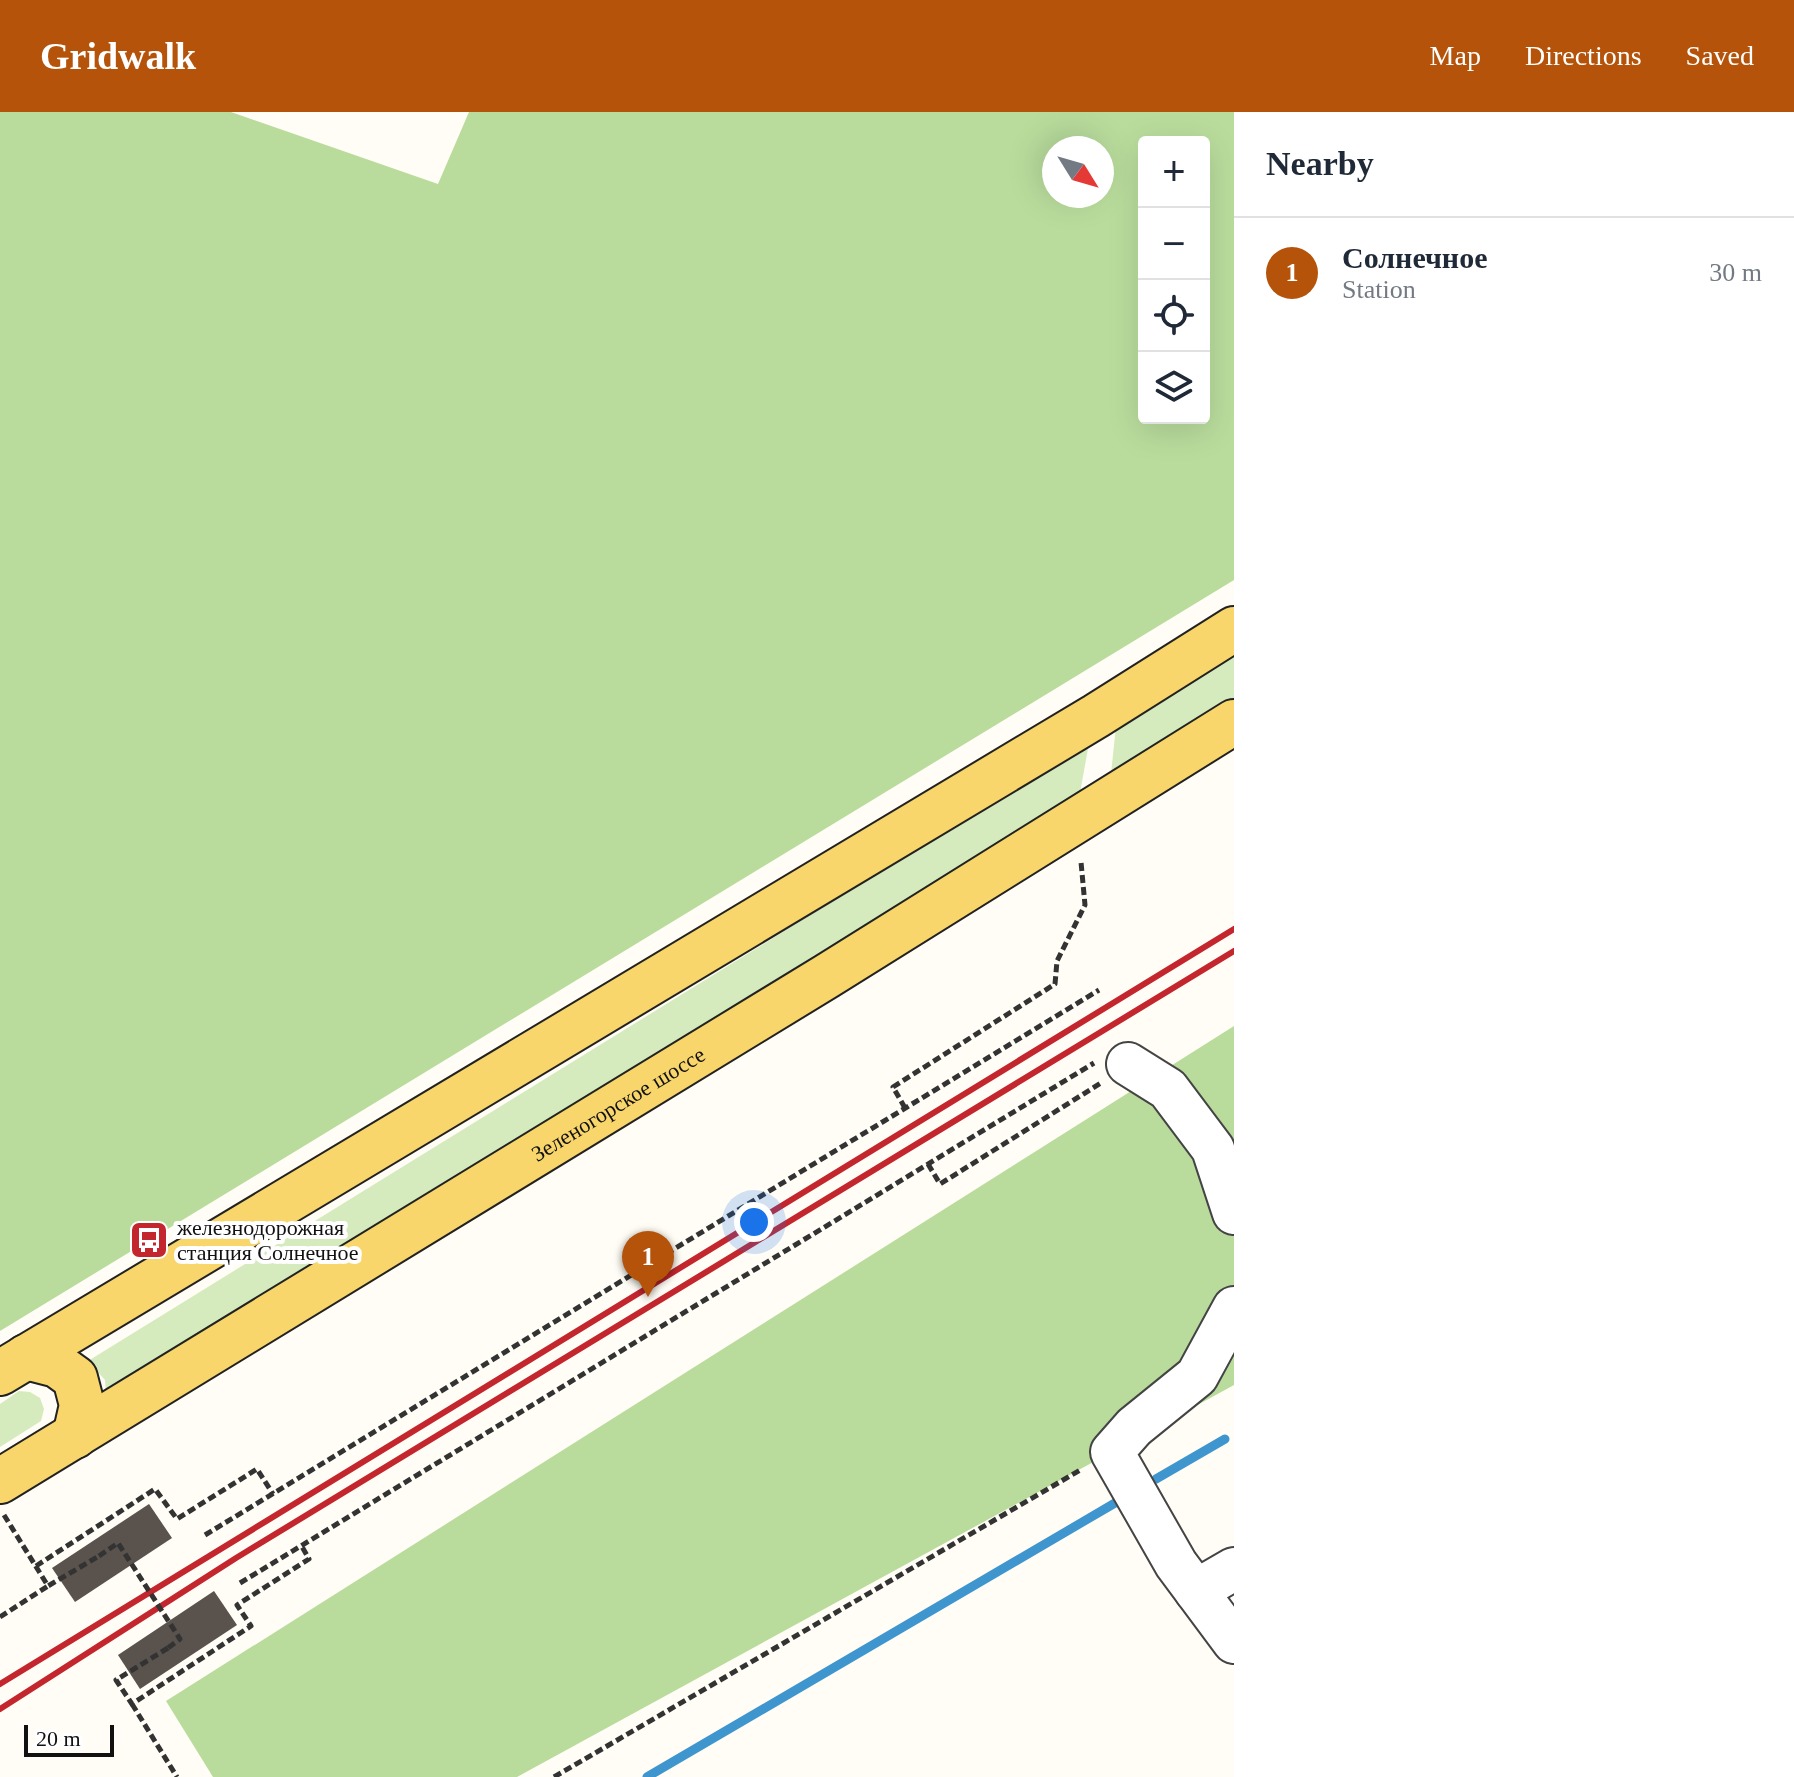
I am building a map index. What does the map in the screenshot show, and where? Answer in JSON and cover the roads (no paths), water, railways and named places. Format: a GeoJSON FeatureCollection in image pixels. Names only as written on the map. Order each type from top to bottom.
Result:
{"type":"FeatureCollection","features":[{"type":"Feature","properties":{"kind":"main road"},"geometry":{"type":"LineString","coordinates":[[13,1365],[1055,740],[1234,629]]}},
{"type":"Feature","properties":{"kind":"main road","name":"Зеленогорское шоссе"},"geometry":{"type":"LineString","coordinates":[[0,1481],[827,976],[1234,722]]}},
{"type":"Feature","properties":{"kind":"main road"},"geometry":{"type":"LineString","coordinates":[[13,1365],[57,1365],[75,1378],[82,1405],[75,1436]]}},
{"type":"Feature","properties":{"kind":"lane"},"geometry":{"type":"LineString","coordinates":[[1114,1062],[1168,1089],[1213,1149],[1234,1213]]}},
{"type":"Feature","properties":{"kind":"lane"},"geometry":{"type":"LineString","coordinates":[[1234,1308],[1197,1376],[1134,1427],[1112,1452],[1176,1564],[1234,1642]]}},
{"type":"Feature","properties":{"kind":"lane"},"geometry":{"type":"LineString","coordinates":[[1196,1591],[1234,1569]]}},
{"type":"Feature","properties":{"kind":"waterway"},"geometry":{"type":"LineString","coordinates":[[1156,1479],[1225,1439]]}},
{"type":"Feature","properties":{"kind":"waterway"},"geometry":{"type":"LineString","coordinates":[[647,1777],[1115,1503]]}},
{"type":"Feature","properties":{"kind":"railway"},"geometry":{"type":"LineString","coordinates":[[0,1684],[1234,929]]}},
{"type":"Feature","properties":{"kind":"railway"},"geometry":{"type":"LineString","coordinates":[[0,1709],[236,1558],[1234,951]]}},
{"type":"Feature","properties":{"kind":"place","name":"железнодорожная станция Солнечное"},"geometry":{"type":"Point","coordinates":[149,1240]}},
{"type":"Feature","properties":{"kind":"place","name":"Солнечное"},"geometry":{"type":"Point","coordinates":[648,1297]}}]}
